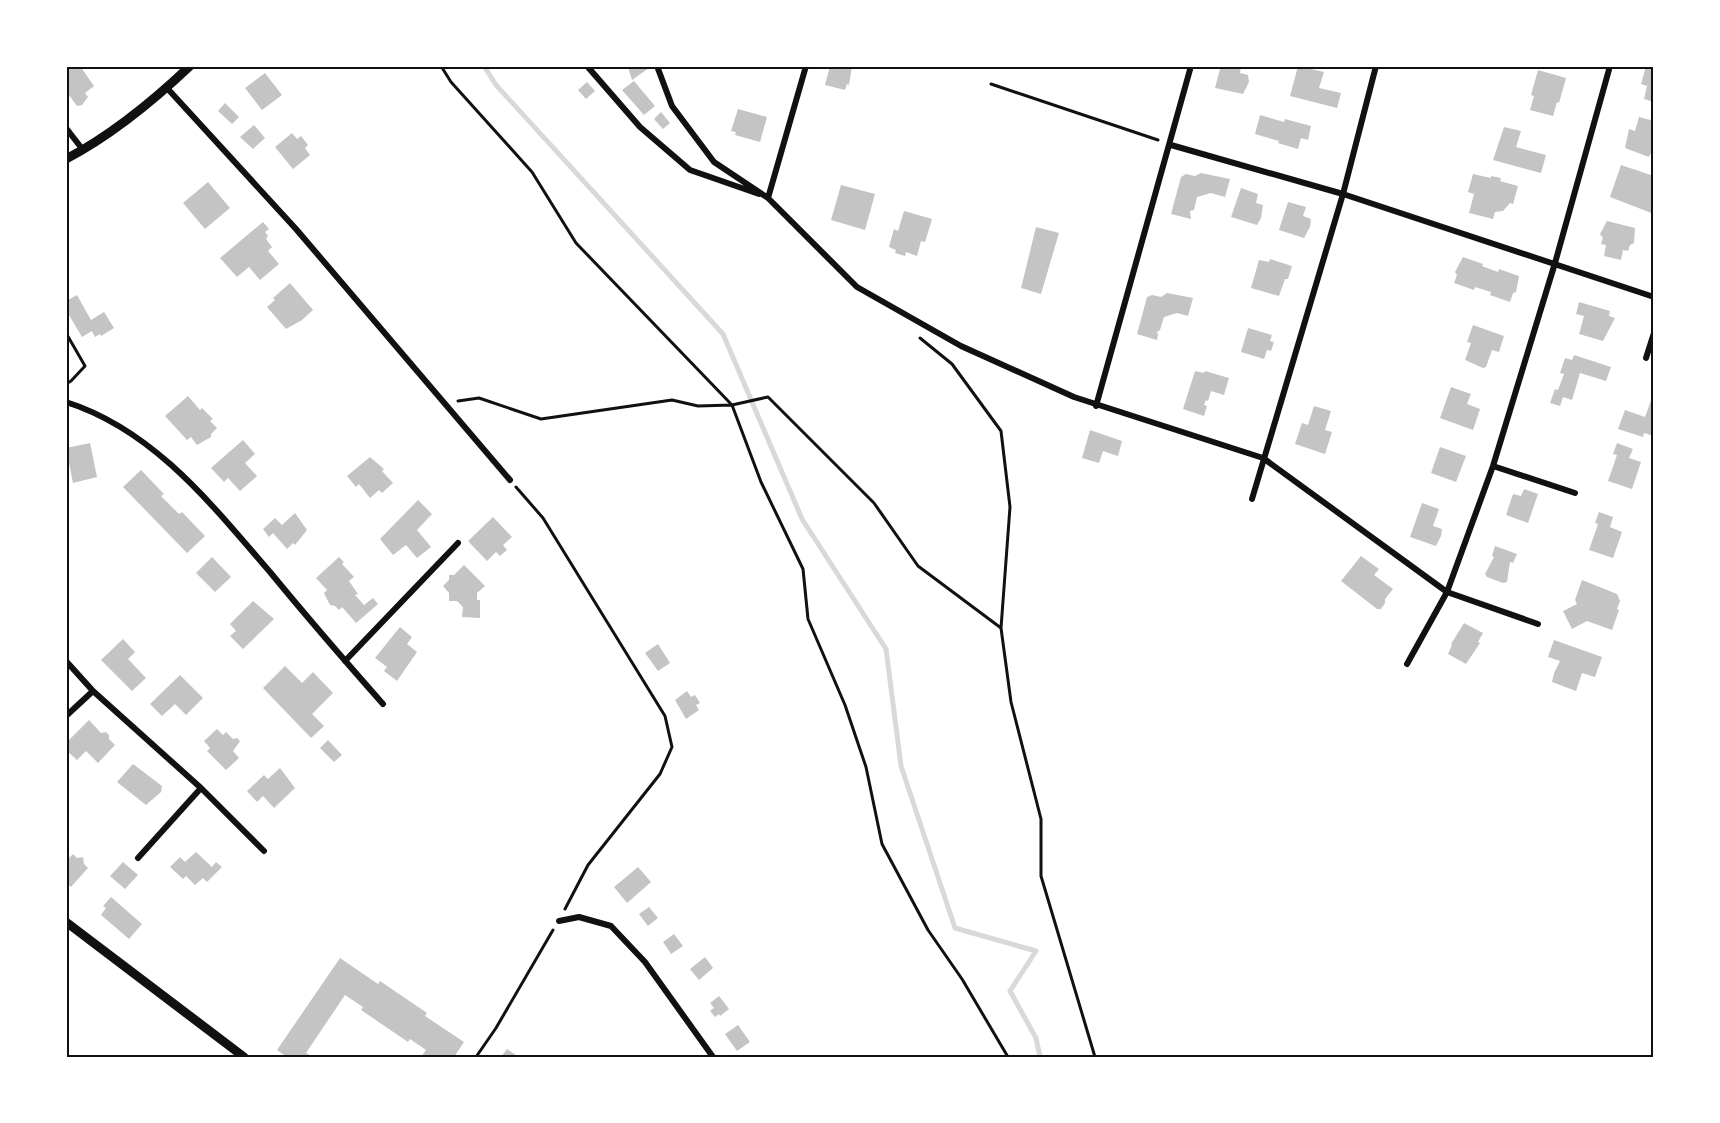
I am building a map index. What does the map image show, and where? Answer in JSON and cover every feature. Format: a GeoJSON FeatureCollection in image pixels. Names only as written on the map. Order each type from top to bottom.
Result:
{"type":"FeatureCollection","features":[{"type":"Feature","properties":{"kind":"street"},"geometry":{"type":"LineString","coordinates":[[66,159],[121,124],[190,66]]}},
{"type":"Feature","properties":{"kind":"street"},"geometry":{"type":"LineString","coordinates":[[587,66],[640,127],[690,170],[768,198]]}},
{"type":"Feature","properties":{"kind":"street"},"geometry":{"type":"LineString","coordinates":[[657,66],[672,106],[714,162],[768,198],[857,286],[961,346],[1096,406],[1263,458],[1447,592],[1538,624]]}},
{"type":"Feature","properties":{"kind":"street"},"geometry":{"type":"LineString","coordinates":[[768,198],[806,66]]}},
{"type":"Feature","properties":{"kind":"street"},"geometry":{"type":"LineString","coordinates":[[1096,406],[1171,145],[1191,66]]}},
{"type":"Feature","properties":{"kind":"street"},"geometry":{"type":"LineString","coordinates":[[1252,500],[1342,194],[1376,66]]}},
{"type":"Feature","properties":{"kind":"street"},"geometry":{"type":"LineString","coordinates":[[1407,664],[1447,592],[1493,466],[1555,263],[1610,66]]}},
{"type":"Feature","properties":{"kind":"street"},"geometry":{"type":"LineString","coordinates":[[166,88],[296,229],[510,480]]}},
{"type":"Feature","properties":{"kind":"street"},"geometry":{"type":"LineString","coordinates":[[66,128],[83,150]]}},
{"type":"Feature","properties":{"kind":"street"},"geometry":{"type":"LineString","coordinates":[[1171,145],[1342,194],[1654,297]]}},
{"type":"Feature","properties":{"kind":"street"},"geometry":{"type":"LineString","coordinates":[[1646,358],[1654,333]]}},
{"type":"Feature","properties":{"kind":"street"},"geometry":{"type":"LineString","coordinates":[[66,402],[105,417],[155,450],[213,506],[383,704]]}},
{"type":"Feature","properties":{"kind":"street"},"geometry":{"type":"LineString","coordinates":[[1493,466],[1575,493]]}},
{"type":"Feature","properties":{"kind":"street"},"geometry":{"type":"LineString","coordinates":[[345,661],[458,543]]}},
{"type":"Feature","properties":{"kind":"street"},"geometry":{"type":"LineString","coordinates":[[66,661],[93,691],[201,788],[264,851]]}},
{"type":"Feature","properties":{"kind":"street"},"geometry":{"type":"LineString","coordinates":[[66,716],[93,691]]}},
{"type":"Feature","properties":{"kind":"street"},"geometry":{"type":"LineString","coordinates":[[138,858],[201,788]]}},
{"type":"Feature","properties":{"kind":"street"},"geometry":{"type":"LineString","coordinates":[[559,921],[579,917],[611,926],[645,962],[713,1057]]}},
{"type":"Feature","properties":{"kind":"street"},"geometry":{"type":"LineString","coordinates":[[66,922],[244,1057]]}},
{"type":"Feature","properties":{"kind":"path"},"geometry":{"type":"LineString","coordinates":[[441,66],[451,82],[532,172],[576,243],[732,405],[761,482],[803,569],[808,618],[845,705],[866,767],[882,844],[928,930],[962,979],[1008,1057]]}},
{"type":"Feature","properties":{"kind":"path"},"geometry":{"type":"LineString","coordinates":[[991,84],[1171,145]]}},
{"type":"Feature","properties":{"kind":"path"},"geometry":{"type":"LineString","coordinates":[[66,333],[85,366],[66,384]]}},
{"type":"Feature","properties":{"kind":"path"},"geometry":{"type":"LineString","coordinates":[[918,336],[952,364],[1000,431],[1011,507],[1001,628],[1011,702],[1041,819],[1041,876],[1095,1057]]}},
{"type":"Feature","properties":{"kind":"path"},"geometry":{"type":"LineString","coordinates":[[444,403],[479,398],[541,419],[672,400],[698,406],[732,405],[768,397],[874,503],[918,566],[1001,628]]}},
{"type":"Feature","properties":{"kind":"path"},"geometry":{"type":"LineString","coordinates":[[476,1057],[496,1028],[559,921],[588,865],[660,774],[672,747],[665,716],[543,518],[510,480]]}},
{"type":"Feature","properties":{"kind":"building"},"geometry":{"type":"Polygon","coordinates":[[[66,66],[80,66],[94,86],[85,93],[88,97],[82,105],[77,106],[66,91],[66,69],[68,68],[66,66]]]}},
{"type":"Feature","properties":{"kind":"building"},"geometry":{"type":"Polygon","coordinates":[[[629,66],[649,66],[649,68],[632,80],[629,66]]]}},
{"type":"Feature","properties":{"kind":"building"},"geometry":{"type":"Polygon","coordinates":[[[830,66],[852,66],[849,85],[847,84],[845,90],[825,85],[830,66]]]}},
{"type":"Feature","properties":{"kind":"building"},"geometry":{"type":"Polygon","coordinates":[[[1214,66],[1241,66],[1240,73],[1248,75],[1249,82],[1243,94],[1215,88],[1220,69],[1214,66]]]}},
{"type":"Feature","properties":{"kind":"building"},"geometry":{"type":"Polygon","coordinates":[[[1298,66],[1324,72],[1319,88],[1341,93],[1337,108],[1290,96],[1298,66]]]}},
{"type":"Feature","properties":{"kind":"building"},"geometry":{"type":"Polygon","coordinates":[[[1646,66],[1654,68],[1654,102],[1644,99],[1647,86],[1641,84],[1646,66]]]}},
{"type":"Feature","properties":{"kind":"building"},"geometry":{"type":"Polygon","coordinates":[[[1538,70],[1566,78],[1553,116],[1530,110],[1534,96],[1531,95],[1538,70]]]}},
{"type":"Feature","properties":{"kind":"building"},"geometry":{"type":"Polygon","coordinates":[[[265,73],[282,95],[262,110],[245,88],[265,73]]]}},
{"type":"Feature","properties":{"kind":"building"},"geometry":{"type":"Polygon","coordinates":[[[634,81],[655,106],[644,115],[622,90],[634,81]]]}},
{"type":"Feature","properties":{"kind":"building"},"geometry":{"type":"Polygon","coordinates":[[[587,82],[595,91],[586,99],[578,90],[587,82]]]}},
{"type":"Feature","properties":{"kind":"building"},"geometry":{"type":"Polygon","coordinates":[[[225,103],[239,117],[232,124],[218,111],[225,103]]]}},
{"type":"Feature","properties":{"kind":"building"},"geometry":{"type":"Polygon","coordinates":[[[738,109],[767,117],[760,142],[735,135],[736,132],[731,131],[738,109]]]}},
{"type":"Feature","properties":{"kind":"building"},"geometry":{"type":"Polygon","coordinates":[[[661,112],[670,123],[663,129],[654,119],[661,112]]]}},
{"type":"Feature","properties":{"kind":"building"},"geometry":{"type":"Polygon","coordinates":[[[1260,115],[1311,126],[1308,140],[1301,138],[1298,149],[1255,134],[1260,115]]]}},
{"type":"Feature","properties":{"kind":"building"},"geometry":{"type":"Polygon","coordinates":[[[1639,117],[1654,121],[1654,156],[1650,154],[1649,157],[1625,148],[1629,129],[1635,131],[1639,117]]]}},
{"type":"Feature","properties":{"kind":"building"},"geometry":{"type":"Polygon","coordinates":[[[254,125],[265,138],[253,149],[240,137],[254,125]]]}},
{"type":"Feature","properties":{"kind":"building"},"geometry":{"type":"Polygon","coordinates":[[[1504,127],[1521,131],[1516,147],[1546,155],[1541,173],[1493,160],[1504,127]]]}},
{"type":"Feature","properties":{"kind":"building"},"geometry":{"type":"Polygon","coordinates":[[[292,133],[297,139],[301,136],[308,145],[305,148],[310,155],[293,169],[275,147],[292,133]]]}},
{"type":"Feature","properties":{"kind":"building"},"geometry":{"type":"Polygon","coordinates":[[[1621,165],[1654,176],[1654,214],[1610,197],[1621,165]]]}},
{"type":"Feature","properties":{"kind":"building"},"geometry":{"type":"Polygon","coordinates":[[[1201,173],[1230,179],[1225,197],[1211,193],[1197,197],[1194,210],[1190,211],[1191,219],[1171,214],[1181,177],[1186,174],[1195,176],[1201,173]]]}},
{"type":"Feature","properties":{"kind":"building"},"geometry":{"type":"Polygon","coordinates":[[[1473,174],[1501,178],[1500,181],[1518,186],[1513,204],[1510,203],[1503,211],[1495,212],[1493,219],[1469,213],[1474,194],[1468,192],[1473,174]]]}},
{"type":"Feature","properties":{"kind":"building"},"geometry":{"type":"Polygon","coordinates":[[[208,182],[230,208],[205,229],[183,203],[208,182]]]}},
{"type":"Feature","properties":{"kind":"building"},"geometry":{"type":"Polygon","coordinates":[[[841,185],[875,194],[865,230],[831,220],[841,185]]]}},
{"type":"Feature","properties":{"kind":"building"},"geometry":{"type":"Polygon","coordinates":[[[1241,188],[1258,194],[1256,203],[1263,205],[1261,218],[1257,225],[1231,217],[1241,188]]]}},
{"type":"Feature","properties":{"kind":"building"},"geometry":{"type":"Polygon","coordinates":[[[1288,202],[1306,207],[1303,216],[1311,219],[1310,227],[1304,238],[1279,230],[1288,202]]]}},
{"type":"Feature","properties":{"kind":"building"},"geometry":{"type":"Polygon","coordinates":[[[904,211],[932,219],[925,242],[921,241],[917,256],[906,252],[905,256],[895,253],[896,250],[889,247],[894,229],[898,231],[904,211]]]}},
{"type":"Feature","properties":{"kind":"building"},"geometry":{"type":"Polygon","coordinates":[[[1607,221],[1635,228],[1634,243],[1630,245],[1628,251],[1623,250],[1621,260],[1604,256],[1606,245],[1601,244],[1603,238],[1600,234],[1607,221]]]}},
{"type":"Feature","properties":{"kind":"building"},"geometry":{"type":"Polygon","coordinates":[[[263,222],[269,229],[265,232],[268,236],[266,239],[272,247],[268,251],[279,264],[260,280],[249,267],[237,277],[220,258],[263,222]]]}},
{"type":"Feature","properties":{"kind":"building"},"geometry":{"type":"Polygon","coordinates":[[[1036,227],[1059,233],[1041,294],[1021,288],[1036,227]]]}},
{"type":"Feature","properties":{"kind":"building"},"geometry":{"type":"Polygon","coordinates":[[[1463,257],[1498,272],[1499,269],[1519,276],[1516,292],[1513,293],[1510,302],[1490,295],[1491,292],[1475,287],[1474,290],[1454,283],[1457,275],[1455,272],[1463,257]]]}},
{"type":"Feature","properties":{"kind":"building"},"geometry":{"type":"Polygon","coordinates":[[[1270,259],[1292,266],[1279,296],[1251,288],[1259,260],[1269,262],[1270,259]]]}},
{"type":"Feature","properties":{"kind":"building"},"geometry":{"type":"Polygon","coordinates":[[[290,283],[313,310],[302,320],[286,329],[267,307],[275,300],[273,298],[290,283]]]}},
{"type":"Feature","properties":{"kind":"building"},"geometry":{"type":"Polygon","coordinates":[[[1167,293],[1193,298],[1188,316],[1177,313],[1164,317],[1160,330],[1157,332],[1157,340],[1137,334],[1147,297],[1152,295],[1161,297],[1167,293]]]}},
{"type":"Feature","properties":{"kind":"building"},"geometry":{"type":"Polygon","coordinates":[[[77,295],[91,320],[104,312],[114,328],[101,336],[100,334],[95,337],[92,331],[82,337],[66,310],[66,301],[77,295]]]}},
{"type":"Feature","properties":{"kind":"building"},"geometry":{"type":"Polygon","coordinates":[[[1579,302],[1610,311],[1609,316],[1615,318],[1603,341],[1579,334],[1584,316],[1576,314],[1579,302]]]}},
{"type":"Feature","properties":{"kind":"building"},"geometry":{"type":"Polygon","coordinates":[[[1473,325],[1504,336],[1499,352],[1492,350],[1486,367],[1483,368],[1465,360],[1471,343],[1467,342],[1473,325]]]}},
{"type":"Feature","properties":{"kind":"building"},"geometry":{"type":"Polygon","coordinates":[[[1248,328],[1272,335],[1270,341],[1274,342],[1271,351],[1267,350],[1264,359],[1241,352],[1248,328]]]}},
{"type":"Feature","properties":{"kind":"building"},"geometry":{"type":"Polygon","coordinates":[[[1574,355],[1611,367],[1606,381],[1580,373],[1572,400],[1563,397],[1560,406],[1550,403],[1564,374],[1560,373],[1565,358],[1572,360],[1574,355]]]}},
{"type":"Feature","properties":{"kind":"building"},"geometry":{"type":"Polygon","coordinates":[[[1195,371],[1204,373],[1205,371],[1229,378],[1224,395],[1211,391],[1204,405],[1207,406],[1204,416],[1183,409],[1195,371]]]}},
{"type":"Feature","properties":{"kind":"building"},"geometry":{"type":"Polygon","coordinates":[[[1451,387],[1471,394],[1467,404],[1480,409],[1473,430],[1440,418],[1451,387]]]}},
{"type":"Feature","properties":{"kind":"building"},"geometry":{"type":"Polygon","coordinates":[[[1654,392],[1654,436],[1644,433],[1643,437],[1618,429],[1625,410],[1645,417],[1654,392]]]}},
{"type":"Feature","properties":{"kind":"building"},"geometry":{"type":"Polygon","coordinates":[[[188,396],[200,410],[202,408],[213,419],[210,421],[217,428],[211,437],[197,445],[191,437],[187,440],[165,416],[188,396]]]}},
{"type":"Feature","properties":{"kind":"building"},"geometry":{"type":"Polygon","coordinates":[[[1314,406],[1331,411],[1325,430],[1332,432],[1325,454],[1295,444],[1302,423],[1308,425],[1314,406]]]}},
{"type":"Feature","properties":{"kind":"building"},"geometry":{"type":"Polygon","coordinates":[[[1090,430],[1122,441],[1118,456],[1103,451],[1099,463],[1082,458],[1090,430]]]}},
{"type":"Feature","properties":{"kind":"building"},"geometry":{"type":"Polygon","coordinates":[[[243,440],[255,454],[245,463],[257,476],[240,491],[228,478],[224,482],[211,468],[243,440]]]}},
{"type":"Feature","properties":{"kind":"building"},"geometry":{"type":"Polygon","coordinates":[[[90,443],[97,477],[73,483],[66,448],[90,443]]]}},
{"type":"Feature","properties":{"kind":"building"},"geometry":{"type":"Polygon","coordinates":[[[1617,443],[1633,449],[1629,458],[1641,462],[1632,489],[1608,481],[1617,455],[1613,454],[1617,443]]]}},
{"type":"Feature","properties":{"kind":"building"},"geometry":{"type":"Polygon","coordinates":[[[1440,447],[1466,456],[1456,482],[1431,473],[1440,447]]]}},
{"type":"Feature","properties":{"kind":"building"},"geometry":{"type":"Polygon","coordinates":[[[370,457],[384,469],[382,471],[393,483],[382,493],[379,490],[370,498],[359,484],[356,487],[347,476],[370,457]]]}},
{"type":"Feature","properties":{"kind":"building"},"geometry":{"type":"Polygon","coordinates":[[[141,470],[164,494],[161,496],[179,514],[182,512],[205,536],[187,553],[123,487],[141,470]]]}},
{"type":"Feature","properties":{"kind":"building"},"geometry":{"type":"Polygon","coordinates":[[[1524,489],[1538,494],[1528,523],[1506,515],[1513,494],[1521,496],[1524,489]]]}},
{"type":"Feature","properties":{"kind":"building"},"geometry":{"type":"Polygon","coordinates":[[[418,500],[432,514],[417,530],[431,547],[417,558],[406,545],[393,555],[380,539],[418,500]]]}},
{"type":"Feature","properties":{"kind":"building"},"geometry":{"type":"Polygon","coordinates":[[[1422,503],[1439,509],[1433,526],[1442,529],[1436,546],[1410,537],[1422,503]]]}},
{"type":"Feature","properties":{"kind":"building"},"geometry":{"type":"Polygon","coordinates":[[[1599,512],[1613,517],[1610,527],[1622,532],[1613,558],[1589,550],[1598,524],[1595,523],[1599,512]]]}},
{"type":"Feature","properties":{"kind":"building"},"geometry":{"type":"Polygon","coordinates":[[[295,513],[307,530],[295,545],[293,543],[287,549],[273,533],[269,537],[263,529],[275,518],[282,525],[295,513]]]}},
{"type":"Feature","properties":{"kind":"building"},"geometry":{"type":"Polygon","coordinates":[[[493,517],[512,537],[503,545],[507,550],[500,556],[496,552],[487,561],[468,541],[493,517]]]}},
{"type":"Feature","properties":{"kind":"building"},"geometry":{"type":"Polygon","coordinates":[[[1495,546],[1517,554],[1513,563],[1510,562],[1507,582],[1503,583],[1485,574],[1494,557],[1492,556],[1495,546]]]}},
{"type":"Feature","properties":{"kind":"building"},"geometry":{"type":"Polygon","coordinates":[[[1361,556],[1379,569],[1374,575],[1393,589],[1381,609],[1377,609],[1341,581],[1361,556]]]}},
{"type":"Feature","properties":{"kind":"building"},"geometry":{"type":"Polygon","coordinates":[[[212,557],[231,577],[215,592],[196,573],[212,557]]]}},
{"type":"Feature","properties":{"kind":"building"},"geometry":{"type":"Polygon","coordinates":[[[339,557],[354,577],[349,581],[358,594],[355,595],[364,605],[373,598],[378,604],[356,623],[342,607],[339,610],[330,605],[324,593],[327,590],[316,578],[339,557]]]}},
{"type":"Feature","properties":{"kind":"building"},"geometry":{"type":"Polygon","coordinates":[[[464,565],[485,586],[477,593],[477,600],[480,600],[480,618],[462,617],[463,607],[457,601],[449,601],[449,593],[443,586],[449,580],[449,575],[454,575],[464,565]]]}},
{"type":"Feature","properties":{"kind":"building"},"geometry":{"type":"Polygon","coordinates":[[[1582,580],[1617,594],[1620,601],[1617,609],[1619,610],[1612,630],[1587,621],[1572,629],[1563,611],[1577,604],[1575,600],[1582,580]]]}},
{"type":"Feature","properties":{"kind":"building"},"geometry":{"type":"Polygon","coordinates":[[[253,601],[274,619],[243,649],[230,636],[236,631],[230,624],[253,601]]]}},
{"type":"Feature","properties":{"kind":"building"},"geometry":{"type":"Polygon","coordinates":[[[1464,623],[1483,633],[1478,642],[1480,643],[1466,664],[1448,654],[1451,644],[1464,623]]]}},
{"type":"Feature","properties":{"kind":"building"},"geometry":{"type":"Polygon","coordinates":[[[400,627],[412,637],[407,644],[417,652],[397,681],[384,671],[387,667],[375,658],[400,627]]]}},
{"type":"Feature","properties":{"kind":"building"},"geometry":{"type":"Polygon","coordinates":[[[123,639],[135,652],[128,659],[146,678],[132,691],[101,660],[123,639]]]}},
{"type":"Feature","properties":{"kind":"building"},"geometry":{"type":"Polygon","coordinates":[[[1554,640],[1602,657],[1595,677],[1582,673],[1576,691],[1552,682],[1560,661],[1548,657],[1554,640]]]}},
{"type":"Feature","properties":{"kind":"building"},"geometry":{"type":"Polygon","coordinates":[[[658,644],[670,663],[658,671],[645,653],[658,644]]]}},
{"type":"Feature","properties":{"kind":"building"},"geometry":{"type":"Polygon","coordinates":[[[285,666],[302,683],[313,672],[333,693],[312,714],[324,726],[311,738],[263,688],[285,666]]]}},
{"type":"Feature","properties":{"kind":"building"},"geometry":{"type":"Polygon","coordinates":[[[180,675],[203,698],[186,715],[175,704],[162,716],[150,704],[180,675]]]}},
{"type":"Feature","properties":{"kind":"building"},"geometry":{"type":"Polygon","coordinates":[[[687,691],[691,697],[695,695],[700,703],[696,705],[699,710],[686,719],[675,700],[687,691]]]}},
{"type":"Feature","properties":{"kind":"building"},"geometry":{"type":"Polygon","coordinates":[[[89,720],[101,733],[106,732],[115,745],[98,763],[86,751],[77,760],[66,750],[66,743],[89,720]]]}},
{"type":"Feature","properties":{"kind":"building"},"geometry":{"type":"Polygon","coordinates":[[[217,729],[223,735],[226,732],[233,739],[237,738],[240,741],[233,751],[239,758],[226,770],[207,751],[210,748],[204,741],[217,729]]]}},
{"type":"Feature","properties":{"kind":"building"},"geometry":{"type":"Polygon","coordinates":[[[328,740],[342,755],[334,762],[320,748],[328,740]]]}},
{"type":"Feature","properties":{"kind":"building"},"geometry":{"type":"Polygon","coordinates":[[[133,764],[162,786],[161,792],[146,805],[117,782],[133,764]]]}},
{"type":"Feature","properties":{"kind":"building"},"geometry":{"type":"Polygon","coordinates":[[[280,768],[295,788],[274,808],[263,796],[257,802],[247,791],[264,775],[268,779],[280,768]]]}},
{"type":"Feature","properties":{"kind":"building"},"geometry":{"type":"Polygon","coordinates":[[[196,852],[212,867],[216,862],[222,867],[207,882],[203,878],[195,885],[186,876],[183,879],[170,867],[180,857],[185,862],[196,852]]]}},
{"type":"Feature","properties":{"kind":"building"},"geometry":{"type":"Polygon","coordinates":[[[73,854],[77,858],[83,857],[84,864],[88,868],[71,887],[66,883],[66,857],[68,859],[73,854]]]}},
{"type":"Feature","properties":{"kind":"building"},"geometry":{"type":"Polygon","coordinates":[[[123,862],[138,875],[125,889],[110,876],[123,862]]]}},
{"type":"Feature","properties":{"kind":"building"},"geometry":{"type":"Polygon","coordinates":[[[638,867],[651,882],[627,903],[614,887],[638,867]]]}},
{"type":"Feature","properties":{"kind":"building"},"geometry":{"type":"Polygon","coordinates":[[[111,897],[142,924],[129,939],[101,915],[106,908],[103,906],[111,897]]]}},
{"type":"Feature","properties":{"kind":"building"},"geometry":{"type":"Polygon","coordinates":[[[649,907],[658,918],[648,926],[639,914],[649,907]]]}},
{"type":"Feature","properties":{"kind":"building"},"geometry":{"type":"Polygon","coordinates":[[[674,934],[683,946],[671,954],[663,942],[674,934]]]}},
{"type":"Feature","properties":{"kind":"building"},"geometry":{"type":"Polygon","coordinates":[[[705,957],[713,968],[699,980],[690,969],[705,957]]]}},
{"type":"Feature","properties":{"kind":"building"},"geometry":{"type":"Polygon","coordinates":[[[340,958],[378,984],[380,981],[427,1013],[425,1016],[464,1042],[454,1057],[421,1057],[426,1050],[410,1039],[408,1042],[361,1010],[363,1007],[345,995],[306,1053],[313,1057],[287,1057],[277,1050],[340,958]]]}},
{"type":"Feature","properties":{"kind":"building"},"geometry":{"type":"Polygon","coordinates":[[[719,996],[729,1009],[715,1017],[710,1011],[714,1008],[710,1003],[719,996]]]}},
{"type":"Feature","properties":{"kind":"building"},"geometry":{"type":"Polygon","coordinates":[[[738,1025],[750,1042],[737,1051],[725,1034],[738,1025]]]}},
{"type":"Feature","properties":{"kind":"building"},"geometry":{"type":"Polygon","coordinates":[[[507,1049],[519,1057],[501,1057],[507,1049]]]}},
{"type":"Feature","properties":{"kind":"waterway"},"geometry":{"type":"LineString","coordinates":[[484,66],[496,85],[723,334],[802,519],[886,649],[901,766],[955,928],[1036,951],[1010,991],[1036,1038],[1040,1057]]}}]}
